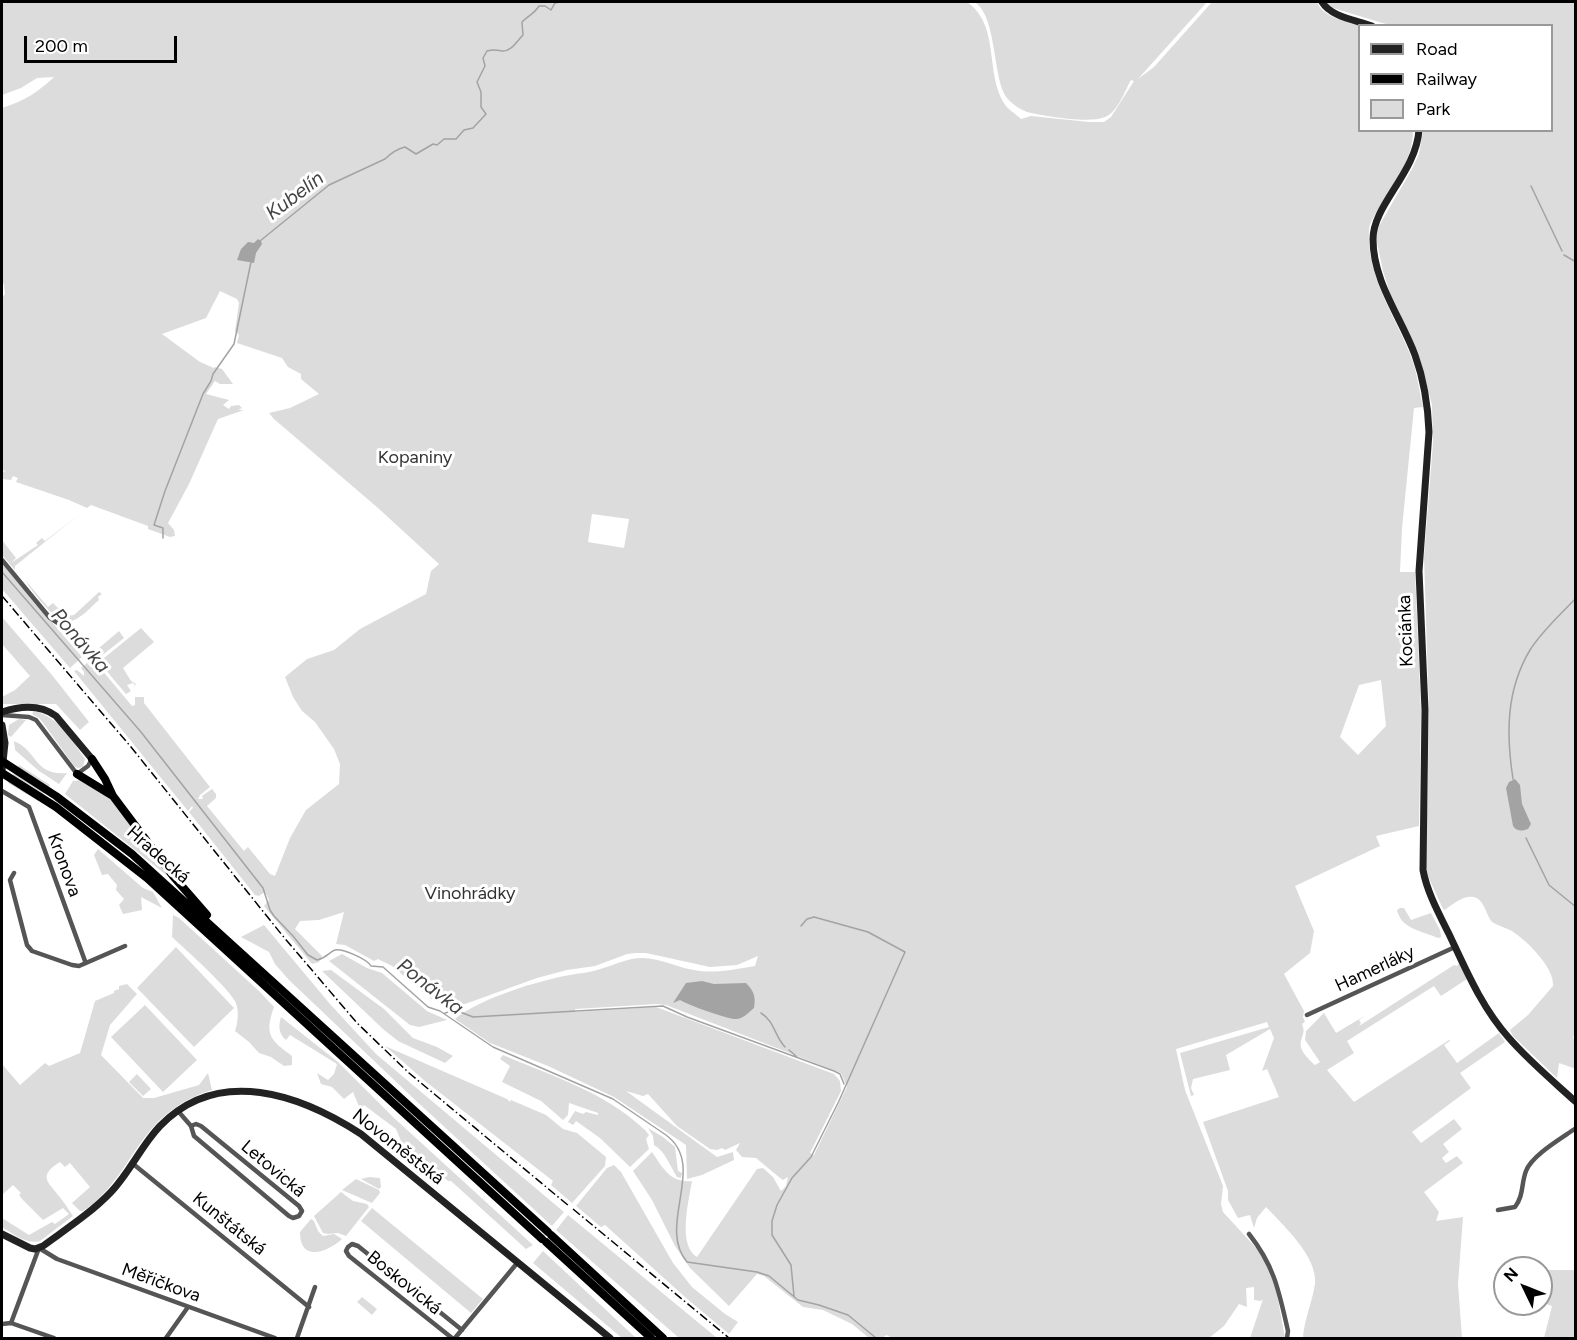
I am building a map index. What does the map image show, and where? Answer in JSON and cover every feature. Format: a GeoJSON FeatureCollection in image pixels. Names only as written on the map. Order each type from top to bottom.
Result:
{"type":"FeatureCollection","features":[{"type":"Feature","properties":{"kind":"highway"},"geometry":{"type":"LineString","coordinates":[[92,759],[113,796],[173,876],[236,946]]}},
{"type":"Feature","properties":{"kind":"highway","name":"Hradecká"},"geometry":{"type":"LineString","coordinates":[[2,761],[56,796],[106,833],[236,946],[278,991]]}},
{"type":"Feature","properties":{"kind":"highway","name":"Hradecká"},"geometry":{"type":"LineString","coordinates":[[2,772],[56,807],[147,878],[278,991]]}},
{"type":"Feature","properties":{"kind":"highway"},"geometry":{"type":"LineString","coordinates":[[77,774],[113,796]]}},
{"type":"Feature","properties":{"kind":"highway"},"geometry":{"type":"LineString","coordinates":[[278,991],[547,1237],[663,1338]]}},
{"type":"Feature","properties":{"kind":"highway"},"geometry":{"type":"LineString","coordinates":[[547,1237],[651,1338]]}},
{"type":"Feature","properties":{"kind":"street"},"geometry":{"type":"LineString","coordinates":[[1322,2],[1325,7],[1334,12],[1367,24]]}},
{"type":"Feature","properties":{"kind":"street","name":"Kociánka"},"geometry":{"type":"LineString","coordinates":[[1419,132],[1410,165],[1378,218],[1373,237],[1378,270],[1388,298],[1414,354],[1428,410],[1429,432],[1419,571],[1425,710],[1423,870],[1425,880],[1478,993],[1508,1037],[1575,1102]]}},
{"type":"Feature","properties":{"kind":"street"},"geometry":{"type":"LineString","coordinates":[[2,560],[50,618],[59,624]]}},
{"type":"Feature","properties":{"kind":"street"},"geometry":{"type":"LineString","coordinates":[[28,707],[50,711],[92,759],[88,766],[77,774],[36,720],[2,713],[11,709],[28,707]]}},
{"type":"Feature","properties":{"kind":"street"},"geometry":{"type":"LineString","coordinates":[[2,725],[5,743],[2,772]]}},
{"type":"Feature","properties":{"kind":"street","name":"Kronova"},"geometry":{"type":"LineString","coordinates":[[2,791],[29,807],[85,961]]}},
{"type":"Feature","properties":{"kind":"street"},"geometry":{"type":"LineString","coordinates":[[14,873],[10,880],[26,942],[30,948],[79,966],[85,961],[125,946]]}},
{"type":"Feature","properties":{"kind":"street","name":"Hamerláky"},"geometry":{"type":"LineString","coordinates":[[1307,1015],[1455,947]]}},
{"type":"Feature","properties":{"kind":"street","name":"Novoměstská"},"geometry":{"type":"LineString","coordinates":[[39,1248],[111,1192],[158,1128],[178,1111],[206,1097],[239,1091],[276,1095],[317,1109],[374,1144],[610,1338]]}},
{"type":"Feature","properties":{"kind":"street","name":"Letovická"},"geometry":{"type":"LineString","coordinates":[[178,1111],[191,1126],[194,1136],[290,1216],[293,1218],[299,1216],[302,1211],[299,1206],[201,1126],[196,1124],[191,1126]]}},
{"type":"Feature","properties":{"kind":"street"},"geometry":{"type":"LineString","coordinates":[[1498,1210],[1515,1207],[1522,1195],[1528,1167],[1575,1128]]}},
{"type":"Feature","properties":{"kind":"street","name":"Kunštátská"},"geometry":{"type":"LineString","coordinates":[[132,1162],[309,1307]]}},
{"type":"Feature","properties":{"kind":"street"},"geometry":{"type":"LineString","coordinates":[[2,1234],[26,1246],[39,1248],[11,1323]]}},
{"type":"Feature","properties":{"kind":"street"},"geometry":{"type":"LineString","coordinates":[[1249,1234],[1270,1263],[1288,1331],[1287,1338]]}},
{"type":"Feature","properties":{"kind":"street","name":"Boskovická"},"geometry":{"type":"LineString","coordinates":[[462,1330],[358,1246],[352,1244],[348,1246],[346,1251],[352,1258],[453,1338],[462,1330],[518,1262]]}},
{"type":"Feature","properties":{"kind":"street","name":"Měřičkova"},"geometry":{"type":"LineString","coordinates":[[39,1248],[57,1259],[275,1338]]}},
{"type":"Feature","properties":{"kind":"street"},"geometry":{"type":"LineString","coordinates":[[297,1338],[315,1287]]}},
{"type":"Feature","properties":{"kind":"street"},"geometry":{"type":"LineString","coordinates":[[166,1338],[188,1307]]}},
{"type":"Feature","properties":{"kind":"street"},"geometry":{"type":"LineString","coordinates":[[2,1324],[11,1323],[54,1338]]}},
{"type":"Feature","properties":{"kind":"green space"},"geometry":{"type":"Polygon","coordinates":[[[2,2],[967,2],[984,23],[998,91],[1007,107],[1021,119],[1031,116],[1089,122],[1104,122],[1111,117],[1134,81],[1131,80],[1114,111],[1098,119],[1066,119],[1022,110],[1010,101],[1003,90],[987,20],[982,9],[974,2],[1207,2],[1138,79],[1154,67],[1212,2],[1317,2],[1324,12],[1358,24],[1358,132],[1413,132],[1407,160],[1371,223],[1369,246],[1382,294],[1412,360],[1423,407],[1414,408],[1400,572],[1415,572],[1421,712],[1419,826],[1376,836],[1380,846],[1295,886],[1314,931],[1310,953],[1284,974],[1304,1011],[1305,1022],[1302,1024],[1301,1046],[1315,1065],[1320,1062],[1305,1040],[1306,1031],[1324,1013],[1336,1033],[1366,1015],[1359,1020],[1361,1023],[1359,1026],[1459,963],[1467,979],[1441,996],[1434,986],[1347,1041],[1354,1053],[1327,1070],[1354,1102],[1449,1040],[1444,1045],[1457,1063],[1499,1033],[1505,1042],[1460,1073],[1471,1088],[1412,1132],[1421,1143],[1454,1119],[1462,1129],[1443,1144],[1449,1152],[1442,1158],[1446,1163],[1457,1156],[1463,1163],[1424,1192],[1439,1212],[1436,1221],[1463,1217],[1458,1284],[1462,1338],[1303,1338],[1315,1284],[1311,1263],[1290,1232],[1266,1207],[1257,1218],[1254,1228],[1250,1215],[1238,1218],[1228,1200],[1228,1191],[1203,1122],[1279,1097],[1267,1069],[1262,1071],[1274,1038],[1270,1029],[1226,1055],[1230,1070],[1193,1079],[1191,1088],[1194,1095],[1191,1096],[1180,1053],[1269,1027],[1267,1022],[1176,1049],[1185,1090],[1223,1186],[1221,1204],[1223,1212],[1257,1249],[1268,1266],[1276,1289],[1285,1338],[1250,1338],[1263,1299],[1254,1300],[1254,1287],[1246,1288],[1247,1307],[1239,1304],[1224,1326],[1209,1338],[893,1338],[886,1335],[885,1338],[869,1338],[852,1324],[823,1310],[803,1307],[764,1276],[757,1274],[729,1306],[690,1268],[633,1171],[652,1152],[673,1177],[678,1180],[692,1181],[686,1233],[687,1243],[697,1257],[757,1169],[763,1168],[773,1177],[781,1191],[786,1186],[788,1177],[783,1180],[756,1158],[742,1157],[736,1150],[740,1143],[725,1150],[710,1149],[677,1126],[648,1094],[643,1096],[626,1091],[717,1157],[733,1152],[734,1160],[702,1175],[687,1179],[686,1145],[614,1097],[548,1066],[490,1043],[455,1019],[478,1004],[510,991],[594,971],[631,959],[649,958],[693,970],[714,971],[755,966],[758,956],[737,965],[710,967],[646,953],[627,954],[595,966],[537,978],[465,1004],[437,1002],[392,966],[378,959],[374,961],[345,945],[336,944],[344,912],[319,920],[300,921],[295,929],[322,956],[319,962],[312,964],[264,906],[269,900],[265,892],[259,896],[255,895],[189,812],[192,806],[188,811],[74,671],[77,670],[84,676],[81,668],[87,663],[91,667],[96,663],[132,706],[135,705],[135,697],[144,697],[144,703],[210,787],[198,799],[203,799],[202,796],[212,789],[216,798],[207,806],[244,851],[248,847],[270,874],[275,876],[290,838],[306,810],[339,784],[340,764],[334,749],[315,722],[302,711],[285,677],[307,659],[334,650],[360,629],[426,594],[431,571],[439,564],[269,413],[290,408],[319,394],[301,379],[301,374],[288,367],[282,358],[237,343],[239,335],[235,331],[239,303],[237,299],[220,291],[206,318],[162,334],[200,362],[222,369],[233,384],[220,384],[215,381],[206,394],[229,400],[223,405],[229,409],[231,406],[239,405],[242,408],[238,410],[244,410],[218,419],[189,484],[168,523],[174,530],[175,536],[170,537],[148,529],[148,526],[91,505],[87,508],[16,482],[18,478],[13,476],[11,480],[2,479],[2,472],[6,471],[2,470],[2,298],[5,294],[2,281],[2,108],[30,96],[54,77],[37,78],[21,88],[2,95],[2,2]],[[592,514],[588,542],[624,548],[629,519],[592,514]],[[1381,680],[1359,685],[1340,737],[1358,755],[1386,726],[1381,680]],[[666,1005],[575,1009],[575,1012],[656,1007],[834,1074],[840,1081],[841,1091],[810,1153],[814,1155],[847,1087],[841,1073],[666,1005]]]}},
{"type":"Feature","properties":{"kind":"green space"},"geometry":{"type":"Polygon","coordinates":[[[1326,2],[1575,2],[1576,1035],[1573,1036],[1576,1069],[1559,1063],[1557,1078],[1513,1036],[1510,1030],[1528,1015],[1553,986],[1545,963],[1518,935],[1491,921],[1478,899],[1464,898],[1445,910],[1443,909],[1426,867],[1429,713],[1424,557],[1433,443],[1432,405],[1418,352],[1391,296],[1376,238],[1379,226],[1419,154],[1423,132],[1553,132],[1553,24],[1386,24],[1333,8],[1326,2]]]}},
{"type":"Feature","properties":{"kind":"green space"},"geometry":{"type":"Polygon","coordinates":[[[81,513],[15,566],[15,570],[2,555],[2,540],[16,558],[11,563],[38,545],[36,543],[42,538],[45,541],[81,513]]]}},
{"type":"Feature","properties":{"kind":"green space"},"geometry":{"type":"Polygon","coordinates":[[[2,564],[82,657],[70,668],[2,589],[2,564]]]}},
{"type":"Feature","properties":{"kind":"green space"},"geometry":{"type":"Polygon","coordinates":[[[26,581],[48,607],[53,603],[66,616],[74,615],[99,592],[102,594],[85,613],[68,622],[52,613],[26,581]]]}},
{"type":"Feature","properties":{"kind":"green space"},"geometry":{"type":"Polygon","coordinates":[[[2,617],[89,722],[80,730],[56,704],[2,704],[2,697],[15,690],[30,676],[2,644],[2,617]]]}},
{"type":"Feature","properties":{"kind":"green space"},"geometry":{"type":"Polygon","coordinates":[[[141,628],[154,642],[123,668],[131,681],[136,684],[133,689],[135,685],[133,683],[127,685],[131,691],[126,694],[99,662],[141,628]]]}},
{"type":"Feature","properties":{"kind":"green space"},"geometry":{"type":"Polygon","coordinates":[[[119,631],[124,638],[100,657],[92,654],[119,631]]]}},
{"type":"Feature","properties":{"kind":"green space"},"geometry":{"type":"Polygon","coordinates":[[[34,711],[51,718],[64,730],[85,759],[83,767],[74,766],[44,724],[32,714],[34,711]]]}},
{"type":"Feature","properties":{"kind":"green space"},"geometry":{"type":"Polygon","coordinates":[[[19,719],[26,720],[11,737],[8,735],[9,725],[19,719]]]}},
{"type":"Feature","properties":{"kind":"green space"},"geometry":{"type":"Polygon","coordinates":[[[14,741],[22,745],[48,771],[67,773],[59,784],[39,771],[15,750],[14,741]]]}},
{"type":"Feature","properties":{"kind":"green space"},"geometry":{"type":"Polygon","coordinates":[[[19,765],[50,785],[38,801],[8,783],[19,765]]]}},
{"type":"Feature","properties":{"kind":"green space"},"geometry":{"type":"Polygon","coordinates":[[[82,780],[108,796],[170,878],[65,794],[73,781],[82,780]]]}},
{"type":"Feature","properties":{"kind":"green space"},"geometry":{"type":"Polygon","coordinates":[[[98,849],[143,888],[153,892],[162,908],[141,897],[142,910],[123,914],[119,905],[124,899],[116,890],[117,885],[108,874],[102,875],[94,855],[98,849]]]}},
{"type":"Feature","properties":{"kind":"green space"},"geometry":{"type":"Polygon","coordinates":[[[1404,908],[1411,920],[1431,913],[1441,937],[1438,938],[1408,925],[1399,916],[1397,910],[1404,908]]]}},
{"type":"Feature","properties":{"kind":"green space"},"geometry":{"type":"Polygon","coordinates":[[[173,915],[179,918],[274,1007],[270,1024],[271,1036],[292,1056],[292,1065],[284,1066],[271,1057],[259,1053],[235,1031],[238,1017],[236,1003],[217,979],[172,937],[173,915]]]}},
{"type":"Feature","properties":{"kind":"green space"},"geometry":{"type":"Polygon","coordinates":[[[264,925],[330,1004],[376,1054],[564,1212],[552,1226],[289,980],[275,964],[269,952],[241,937],[264,925]]]}},
{"type":"Feature","properties":{"kind":"green space"},"geometry":{"type":"Polygon","coordinates":[[[176,947],[234,1008],[194,1047],[137,988],[176,947]]]}},
{"type":"Feature","properties":{"kind":"green space"},"geometry":{"type":"Polygon","coordinates":[[[342,954],[367,968],[382,973],[427,1011],[447,1020],[419,1027],[410,1025],[329,961],[342,954]]]}},
{"type":"Feature","properties":{"kind":"green space"},"geometry":{"type":"Polygon","coordinates":[[[331,970],[384,1009],[413,1038],[453,1056],[445,1063],[398,1041],[322,971],[331,970]]]}},
{"type":"Feature","properties":{"kind":"green space"},"geometry":{"type":"Polygon","coordinates":[[[127,984],[137,994],[110,1025],[101,1055],[143,1098],[154,1098],[199,1085],[208,1073],[212,1090],[183,1102],[159,1121],[110,1186],[83,1211],[72,1203],[90,1187],[70,1163],[65,1167],[60,1162],[52,1167],[48,1172],[48,1181],[73,1216],[40,1241],[25,1240],[15,1236],[2,1227],[2,1218],[29,1235],[52,1222],[55,1224],[69,1214],[63,1208],[43,1220],[22,1199],[19,1195],[21,1193],[13,1185],[2,1195],[2,1064],[20,1085],[45,1063],[49,1066],[80,1053],[95,1001],[114,993],[119,986],[127,984]]]}},
{"type":"Feature","properties":{"kind":"green space"},"geometry":{"type":"Polygon","coordinates":[[[145,1005],[197,1060],[163,1092],[111,1037],[145,1005]]]}},
{"type":"Feature","properties":{"kind":"green space"},"geometry":{"type":"Polygon","coordinates":[[[281,1017],[338,1062],[393,1117],[533,1245],[526,1249],[451,1181],[448,1181],[401,1141],[396,1129],[364,1105],[360,1109],[353,1092],[344,1099],[332,1087],[321,1084],[317,1073],[328,1080],[334,1074],[337,1064],[290,1035],[286,1040],[280,1030],[281,1017]]]}},
{"type":"Feature","properties":{"kind":"green space"},"geometry":{"type":"Polygon","coordinates":[[[385,1046],[510,1102],[511,1100],[546,1115],[563,1129],[577,1133],[606,1157],[605,1166],[572,1203],[551,1185],[553,1181],[425,1081],[385,1046]]]}},
{"type":"Feature","properties":{"kind":"green space"},"geometry":{"type":"Polygon","coordinates":[[[503,1055],[577,1086],[613,1105],[645,1130],[649,1135],[646,1139],[649,1149],[630,1167],[600,1138],[576,1121],[573,1125],[568,1122],[575,1111],[583,1114],[586,1112],[598,1115],[598,1113],[569,1103],[568,1115],[563,1120],[541,1101],[502,1082],[510,1066],[500,1059],[503,1055]]]}},
{"type":"Feature","properties":{"kind":"green space"},"geometry":{"type":"Polygon","coordinates":[[[137,1074],[151,1089],[143,1096],[129,1082],[137,1074]]]}},
{"type":"Feature","properties":{"kind":"green space"},"geometry":{"type":"Polygon","coordinates":[[[648,1128],[675,1147],[678,1171],[682,1173],[681,1178],[677,1177],[664,1155],[654,1145],[653,1136],[648,1128]]]}},
{"type":"Feature","properties":{"kind":"green space"},"geometry":{"type":"Polygon","coordinates":[[[614,1165],[621,1172],[673,1263],[692,1287],[738,1322],[729,1334],[605,1225],[601,1227],[576,1206],[607,1168],[614,1165]]]}},
{"type":"Feature","properties":{"kind":"green space"},"geometry":{"type":"Polygon","coordinates":[[[380,1178],[381,1187],[379,1189],[361,1179],[380,1178]]]}},
{"type":"Feature","properties":{"kind":"green space"},"geometry":{"type":"Polygon","coordinates":[[[356,1179],[379,1190],[380,1193],[372,1203],[342,1190],[356,1179]]]}},
{"type":"Feature","properties":{"kind":"green space"},"geometry":{"type":"Polygon","coordinates":[[[341,1192],[353,1201],[367,1204],[369,1207],[346,1236],[338,1233],[323,1233],[314,1216],[341,1192]]]}},
{"type":"Feature","properties":{"kind":"green space"},"geometry":{"type":"Polygon","coordinates":[[[372,1208],[483,1299],[471,1313],[361,1221],[372,1208]]]}},
{"type":"Feature","properties":{"kind":"green space"},"geometry":{"type":"Polygon","coordinates":[[[568,1215],[717,1338],[679,1338],[556,1230],[568,1215]]]}},
{"type":"Feature","properties":{"kind":"green space"},"geometry":{"type":"Polygon","coordinates":[[[311,1219],[323,1236],[334,1234],[342,1239],[323,1251],[310,1251],[305,1248],[301,1242],[300,1232],[311,1219]]]}},
{"type":"Feature","properties":{"kind":"green space"},"geometry":{"type":"Polygon","coordinates":[[[543,1251],[636,1338],[622,1338],[533,1263],[543,1251]]]}},
{"type":"Feature","properties":{"kind":"green space"},"geometry":{"type":"Polygon","coordinates":[[[1553,1270],[1575,1270],[1575,1338],[1544,1338],[1550,1316],[1553,1316],[1553,1270]]]}},
{"type":"Feature","properties":{"kind":"green space"},"geometry":{"type":"Polygon","coordinates":[[[362,1297],[377,1309],[372,1315],[357,1302],[362,1297]]]}},
{"type":"Feature","properties":{"kind":"shaded area"},"geometry":{"type":"Polygon","coordinates":[[[258,239],[262,244],[256,253],[254,263],[237,260],[241,249],[248,242],[254,243],[258,239]]]}},
{"type":"Feature","properties":{"kind":"shaded area"},"geometry":{"type":"Polygon","coordinates":[[[1515,779],[1520,785],[1522,804],[1531,824],[1528,829],[1524,830],[1518,830],[1513,826],[1506,788],[1509,782],[1515,779]]]}},
{"type":"Feature","properties":{"kind":"shaded area"},"geometry":{"type":"Polygon","coordinates":[[[702,981],[714,984],[746,983],[754,994],[754,1008],[737,1019],[708,1012],[680,1000],[673,1003],[686,983],[702,981]]]}},
{"type":"Feature","properties":{"kind":"waterway","name":"Kubelín"},"geometry":{"type":"LineString","coordinates":[[260,241],[329,185],[385,159],[399,149],[405,147],[416,154],[433,144],[437,145],[444,139],[456,139],[464,130],[473,128],[486,114],[481,107],[481,92],[477,82],[485,66],[483,58],[487,51],[505,51],[511,48],[523,35],[522,22],[539,6],[545,6],[551,10],[555,3],[560,2]]}},
{"type":"Feature","properties":{"kind":"waterway"},"geometry":{"type":"LineString","coordinates":[[1531,186],[1562,251]]}},
{"type":"Feature","properties":{"kind":"waterway"},"geometry":{"type":"LineString","coordinates":[[1564,255],[1576,262]]}},
{"type":"Feature","properties":{"kind":"waterway","name":"Kubelín"},"geometry":{"type":"LineString","coordinates":[[163,538],[163,528],[154,525],[203,394],[213,374],[234,344],[251,262]]}},
{"type":"Feature","properties":{"kind":"waterway","name":"Ponávka"},"geometry":{"type":"LineString","coordinates":[[2,572],[141,732],[263,888],[274,916],[308,955],[317,960],[338,950],[360,957],[371,966],[383,967],[428,1007],[440,1011],[493,1047],[613,1099],[666,1135],[678,1148],[683,1163],[683,1179],[677,1231],[679,1247],[687,1262],[757,1272],[769,1276],[798,1300],[848,1315],[876,1338]]}},
{"type":"Feature","properties":{"kind":"waterway"},"geometry":{"type":"LineString","coordinates":[[1513,779],[1509,729],[1516,681],[1535,643],[1576,598]]}},
{"type":"Feature","properties":{"kind":"waterway"},"geometry":{"type":"LineString","coordinates":[[1526,838],[1549,885],[1576,907]]}},
{"type":"Feature","properties":{"kind":"waterway"},"geometry":{"type":"LineString","coordinates":[[794,1296],[791,1265],[772,1235],[772,1221],[777,1205],[792,1178],[811,1157],[839,1101],[905,952],[868,932],[814,917],[807,919],[801,926]]}},
{"type":"Feature","properties":{"kind":"waterway"},"geometry":{"type":"LineString","coordinates":[[445,1013],[455,1010],[473,1017],[663,1006],[834,1071],[840,1074],[844,1084]]}},
{"type":"Feature","properties":{"kind":"waterway"},"geometry":{"type":"LineString","coordinates":[[761,1013],[769,1020],[785,1047]]}},
{"type":"Feature","properties":{"kind":"waterway"},"geometry":{"type":"LineString","coordinates":[[789,1050],[797,1057]]}},
{"type":"Feature","properties":{"kind":"railway"},"geometry":{"type":"LineString","coordinates":[[2,596],[131,747],[282,935],[357,1023],[409,1073],[569,1206]]}},
{"type":"Feature","properties":{"kind":"railway"},"geometry":{"type":"LineString","coordinates":[[573,1209],[729,1338]]}},
{"type":"Feature","properties":{"kind":"park label","name":"Kopaniny"},"geometry":{"type":"Point","coordinates":[415,458]}},
{"type":"Feature","properties":{"kind":"park label","name":"Vinohrádky"},"geometry":{"type":"Point","coordinates":[470,894]}}]}
